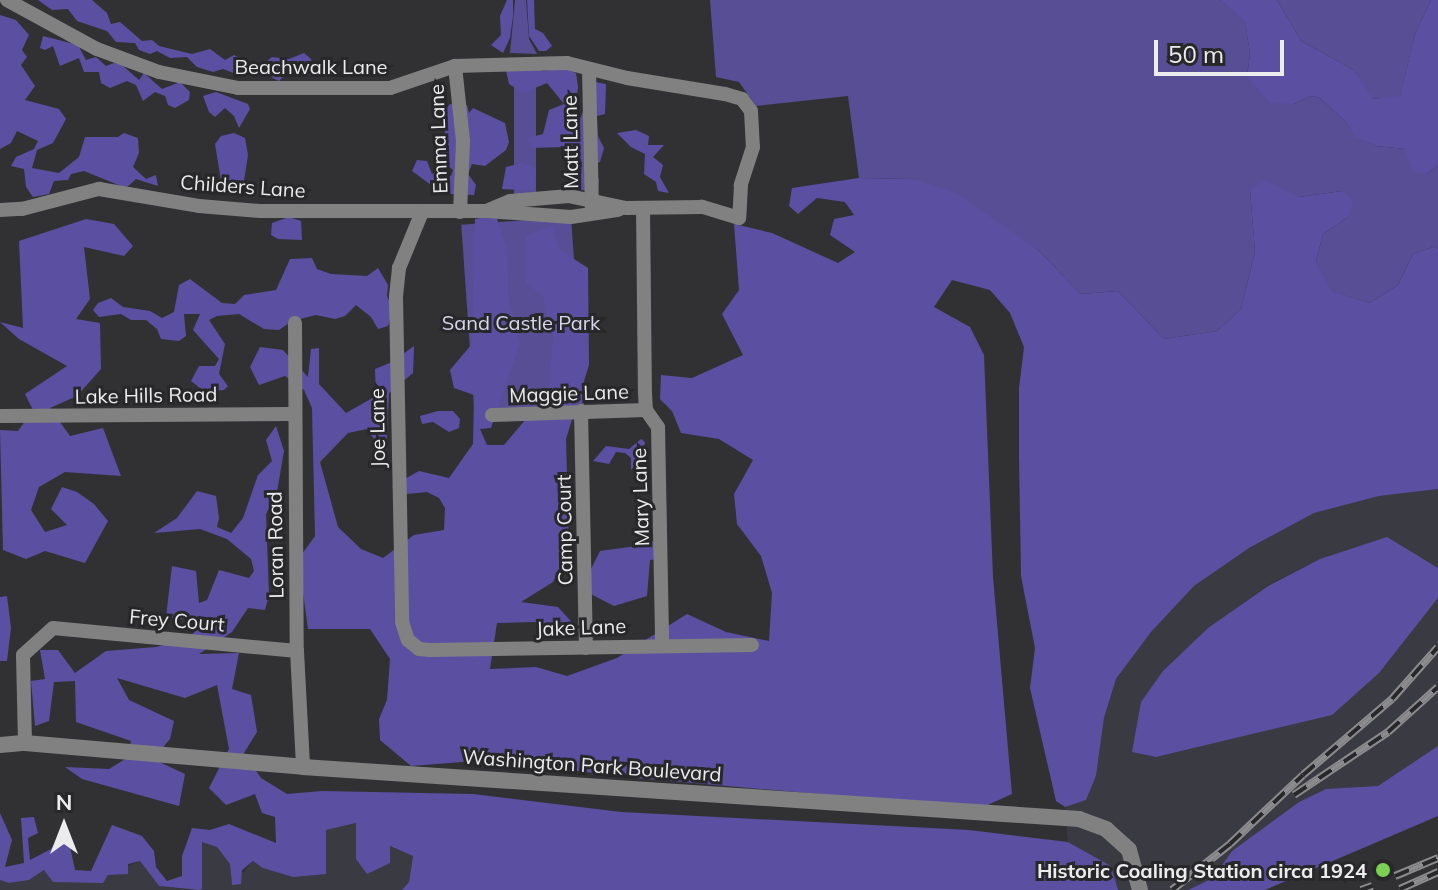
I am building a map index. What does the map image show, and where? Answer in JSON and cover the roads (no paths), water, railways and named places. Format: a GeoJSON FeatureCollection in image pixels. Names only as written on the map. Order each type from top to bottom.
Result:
{"type":"FeatureCollection","features":[{"type":"Feature","properties":{"kind":"street","name":"Beachwalk Lane"},"geometry":{"type":"LineString","coordinates":[[7,0],[97,49],[159,72],[238,88],[390,88],[455,66],[567,63],[742,99],[751,111],[754,132],[741,185],[739,218]]}},
{"type":"Feature","properties":{"kind":"street","name":"Emma Lane"},"geometry":{"type":"LineString","coordinates":[[455,66],[463,141],[460,212]]}},
{"type":"Feature","properties":{"kind":"street","name":"Matt Lane"},"geometry":{"type":"LineString","coordinates":[[589,69],[592,215]]}},
{"type":"Feature","properties":{"kind":"street","name":"Childers Lane"},"geometry":{"type":"LineString","coordinates":[[0,210],[22,209],[99,189],[199,206],[260,211],[487,211],[592,215],[626,208],[702,207],[739,218]]}},
{"type":"Feature","properties":{"kind":"street","name":"Childers Lane"},"geometry":{"type":"LineString","coordinates":[[487,211],[517,200],[569,196],[626,208]]}},
{"type":"Feature","properties":{"kind":"street","name":"Mary Lane"},"geometry":{"type":"LineString","coordinates":[[643,208],[646,410],[658,427],[662,644]]}},
{"type":"Feature","properties":{"kind":"street","name":"Joe Lane"},"geometry":{"type":"LineString","coordinates":[[413,646],[402,622],[396,297],[399,268],[422,212]]}},
{"type":"Feature","properties":{"kind":"street","name":"Loran Road"},"geometry":{"type":"LineString","coordinates":[[295,323],[293,414],[297,651],[303,767]]}},
{"type":"Feature","properties":{"kind":"street","name":"Maggie Lane"},"geometry":{"type":"LineString","coordinates":[[492,415],[646,410]]}},
{"type":"Feature","properties":{"kind":"street","name":"Camp Court"},"geometry":{"type":"LineString","coordinates":[[581,411],[586,648]]}},
{"type":"Feature","properties":{"kind":"street","name":"Lake Hills Road"},"geometry":{"type":"LineString","coordinates":[[0,416],[293,414]]}},
{"type":"Feature","properties":{"kind":"street","name":"Frey Court"},"geometry":{"type":"LineString","coordinates":[[25,743],[23,655],[53,628],[297,651]]}},
{"type":"Feature","properties":{"kind":"street","name":"Jake Lane"},"geometry":{"type":"LineString","coordinates":[[413,646],[430,650],[752,645]]}},
{"type":"Feature","properties":{"kind":"street","name":"Washington Park Boulevard"},"geometry":{"type":"LineString","coordinates":[[0,745],[25,743],[303,767],[1079,819],[1106,829],[1129,850],[1140,890]]}},
{"type":"Feature","properties":{"kind":"railway"},"geometry":{"type":"LineString","coordinates":[[1172,890],[1230,844],[1303,775],[1392,699],[1438,647]]}},
{"type":"Feature","properties":{"kind":"railway"},"geometry":{"type":"LineString","coordinates":[[1294,795],[1388,732],[1438,687]]}},
{"type":"Feature","properties":{"kind":"railway"},"geometry":{"type":"LineString","coordinates":[[1395,876],[1438,858]]}},
{"type":"Feature","properties":{"kind":"railway"},"geometry":{"type":"LineString","coordinates":[[1400,889],[1438,872]]}},
{"type":"Feature","properties":{"kind":"railway"},"geometry":{"type":"LineString","coordinates":[[1361,890],[1372,886]]}},
{"type":"Feature","properties":{"kind":"place","name":"Historic Coaling Station circa 1924"},"geometry":{"type":"Point","coordinates":[1383,870]}},
{"type":"Feature","properties":{"kind":"park label","name":"Sand Castle Park"},"geometry":{"type":"Point","coordinates":[521,322]}}]}
